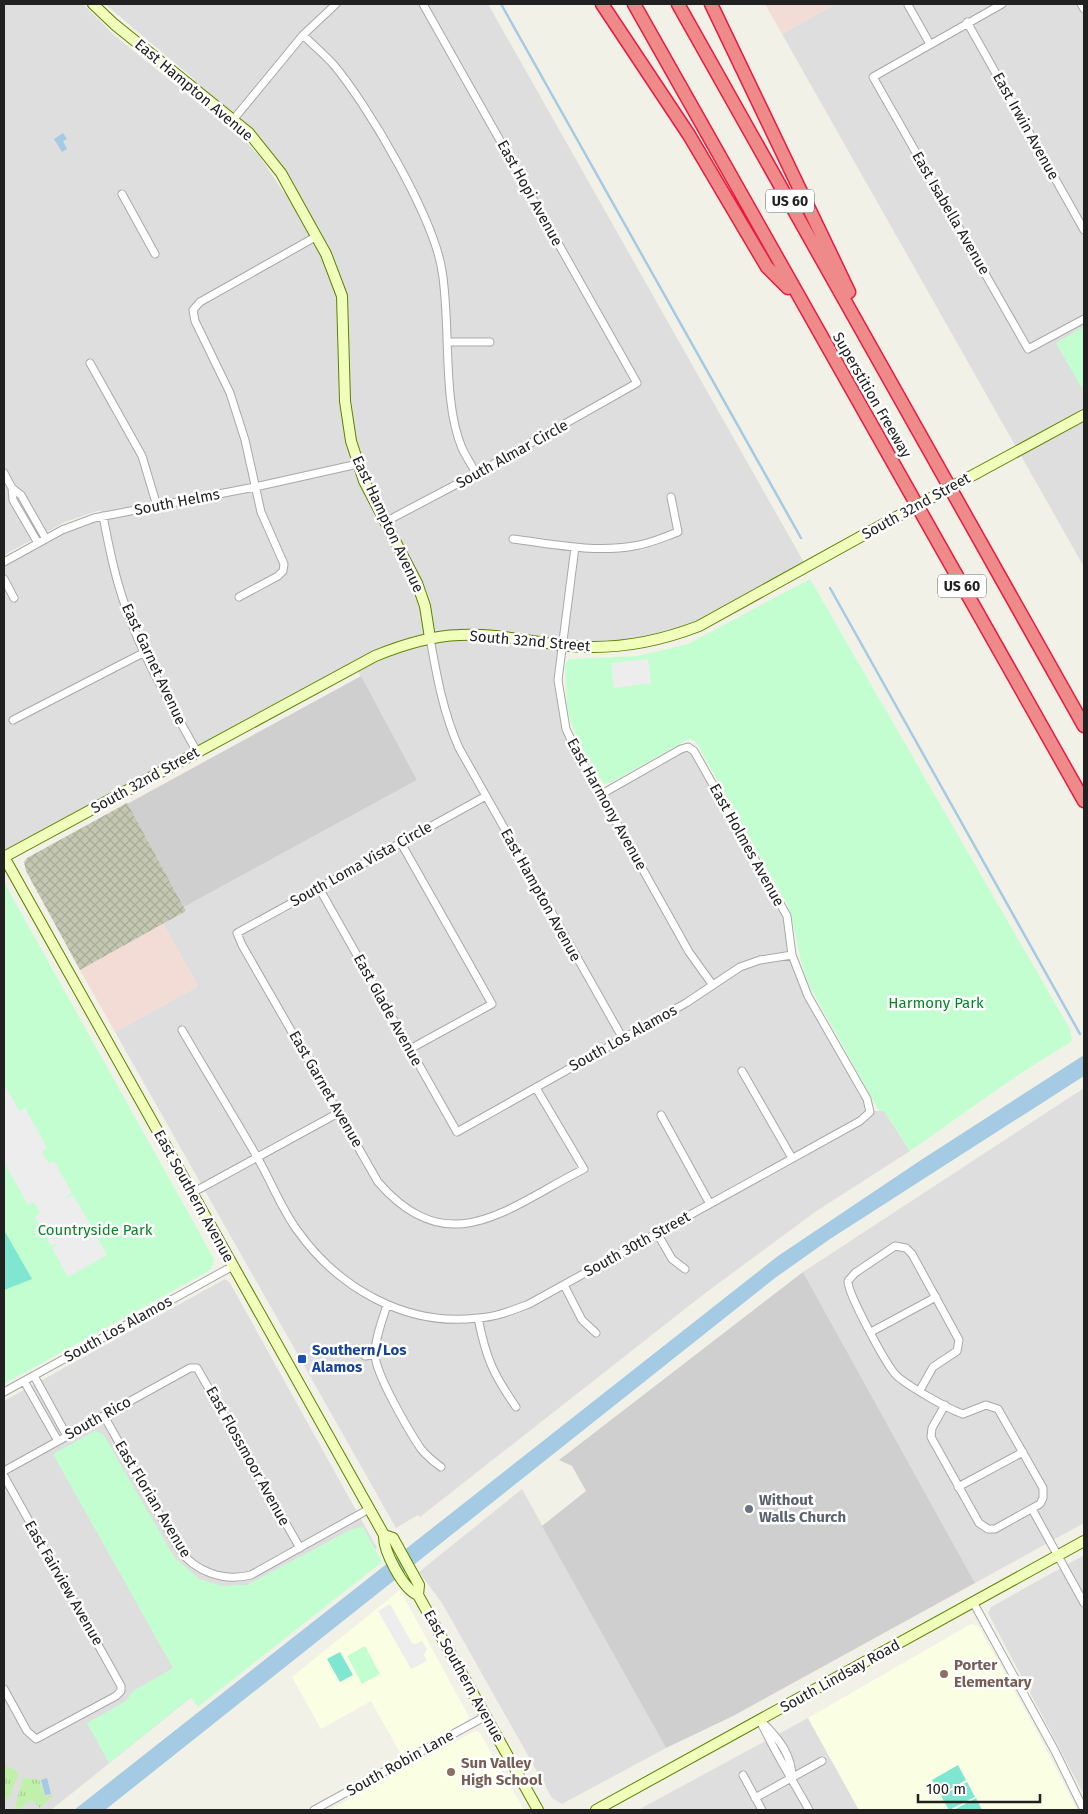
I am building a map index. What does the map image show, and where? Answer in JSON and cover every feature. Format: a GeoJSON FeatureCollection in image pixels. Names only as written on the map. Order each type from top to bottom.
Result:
{"type":"FeatureCollection","features":[{"type":"Feature","properties":{"kind":"highway"},"geometry":{"type":"LineString","coordinates":[[602,4],[689,135],[767,267],[800,300]]}},
{"type":"Feature","properties":{"kind":"highway","name":"Superstition Freeway"},"geometry":{"type":"LineString","coordinates":[[634,4],[1084,801]]}},
{"type":"Feature","properties":{"kind":"highway","name":"Superstition Freeway"},"geometry":{"type":"LineString","coordinates":[[678,4],[1084,726]]}},
{"type":"Feature","properties":{"kind":"highway"},"geometry":{"type":"LineString","coordinates":[[711,4],[901,399]]}},
{"type":"Feature","properties":{"kind":"street","name":"East Hampton Avenue"},"geometry":{"type":"LineString","coordinates":[[93,4],[114,24],[249,133],[276,166],[317,236],[330,262],[342,296],[345,401],[350,441],[358,464],[385,522],[417,583],[425,606],[440,697],[448,723],[486,796],[622,1038]]}},
{"type":"Feature","properties":{"kind":"street"},"geometry":{"type":"LineString","coordinates":[[233,120],[303,35],[336,4]]}},
{"type":"Feature","properties":{"kind":"street","name":"East Hopi Avenue"},"geometry":{"type":"LineString","coordinates":[[423,4],[637,383]]}},
{"type":"Feature","properties":{"kind":"street"},"geometry":{"type":"LineString","coordinates":[[908,5],[930,44],[1002,4]]}},
{"type":"Feature","properties":{"kind":"street"},"geometry":{"type":"LineString","coordinates":[[1081,4],[1084,9]]}},
{"type":"Feature","properties":{"kind":"street","name":"East Irwin Avenue"},"geometry":{"type":"LineString","coordinates":[[967,22],[1084,230]]}},
{"type":"Feature","properties":{"kind":"street"},"geometry":{"type":"LineString","coordinates":[[303,35],[333,64],[355,94],[394,159],[425,218],[442,270],[452,413],[461,447],[476,474]]}},
{"type":"Feature","properties":{"kind":"street","name":"East Isabella Avenue"},"geometry":{"type":"LineString","coordinates":[[930,44],[873,77],[1028,349],[1084,319]]}},
{"type":"Feature","properties":{"kind":"street"},"geometry":{"type":"LineString","coordinates":[[122,194],[155,254]]}},
{"type":"Feature","properties":{"kind":"street"},"geometry":{"type":"LineString","coordinates":[[239,597],[278,576],[284,568],[281,557],[263,520],[236,408],[216,360],[195,321],[193,310],[200,302],[317,236]]}},
{"type":"Feature","properties":{"kind":"street"},"geometry":{"type":"LineString","coordinates":[[448,342],[490,342]]}},
{"type":"Feature","properties":{"kind":"street"},"geometry":{"type":"LineString","coordinates":[[90,363],[142,456],[157,506]]}},
{"type":"Feature","properties":{"kind":"street","name":"South Almar Circle"},"geometry":{"type":"LineString","coordinates":[[385,522],[476,474],[637,383]]}},
{"type":"Feature","properties":{"kind":"street","name":"South 32nd Street"},"geometry":{"type":"LineString","coordinates":[[4,857],[355,665],[401,646],[430,638],[480,634],[562,646],[624,645],[676,635],[699,626],[1084,415]]}},
{"type":"Feature","properties":{"kind":"street","name":"South Helms"},"geometry":{"type":"LineString","coordinates":[[4,562],[69,527],[103,516],[255,487],[358,464]]}},
{"type":"Feature","properties":{"kind":"street"},"geometry":{"type":"LineString","coordinates":[[4,473],[12,488],[13,500],[38,543]]}},
{"type":"Feature","properties":{"kind":"street"},"geometry":{"type":"LineString","coordinates":[[12,488],[21,495],[46,539]]}},
{"type":"Feature","properties":{"kind":"street"},"geometry":{"type":"LineString","coordinates":[[513,539],[575,547],[616,548],[636,546],[678,532],[672,498]]}},
{"type":"Feature","properties":{"kind":"street","name":"East Garnet Avenue"},"geometry":{"type":"LineString","coordinates":[[103,516],[126,609],[145,652],[197,752]]}},
{"type":"Feature","properties":{"kind":"street","name":"East Harmony Avenue"},"geometry":{"type":"LineString","coordinates":[[575,547],[558,680],[566,729],[600,795],[689,952],[712,984]]}},
{"type":"Feature","properties":{"kind":"street"},"geometry":{"type":"LineString","coordinates":[[4,579],[14,598]]}},
{"type":"Feature","properties":{"kind":"street"},"geometry":{"type":"LineString","coordinates":[[13,720],[145,652]]}},
{"type":"Feature","properties":{"kind":"street","name":"East Holmes Avenue"},"geometry":{"type":"LineString","coordinates":[[600,795],[688,747],[694,751],[787,916],[792,955],[808,996],[866,1100],[870,1112]]}},
{"type":"Feature","properties":{"kind":"street","name":"South Loma Vista Circle"},"geometry":{"type":"LineString","coordinates":[[237,933],[486,796]]}},
{"type":"Feature","properties":{"kind":"street"},"geometry":{"type":"LineString","coordinates":[[400,843],[492,1004],[410,1049]]}},
{"type":"Feature","properties":{"kind":"street","name":"East Southern Avenue"},"geometry":{"type":"LineString","coordinates":[[4,857],[384,1535],[383,1545],[401,1578],[409,1591],[418,1595]]}},
{"type":"Feature","properties":{"kind":"street","name":"East Glade Avenue"},"geometry":{"type":"LineString","coordinates":[[319,888],[457,1132]]}},
{"type":"Feature","properties":{"kind":"street","name":"East Garnet Avenue"},"geometry":{"type":"LineString","coordinates":[[237,933],[242,945],[340,1112],[378,1182],[394,1201],[416,1215],[438,1222],[461,1225],[483,1221],[584,1169],[536,1088]]}},
{"type":"Feature","properties":{"kind":"street","name":"South Los Alamos"},"geometry":{"type":"LineString","coordinates":[[457,1132],[686,1003],[740,967],[760,960],[792,955]]}},
{"type":"Feature","properties":{"kind":"street","name":"South 30th Street"},"geometry":{"type":"LineString","coordinates":[[182,1030],[258,1158],[296,1229],[314,1252],[344,1281],[387,1305],[442,1318],[478,1318],[530,1304],[860,1121],[870,1112]]}},
{"type":"Feature","properties":{"kind":"street"},"geometry":{"type":"LineString","coordinates":[[742,1071],[792,1158]]}},
{"type":"Feature","properties":{"kind":"street"},"geometry":{"type":"LineString","coordinates":[[192,1193],[340,1112]]}},
{"type":"Feature","properties":{"kind":"street"},"geometry":{"type":"LineString","coordinates":[[661,1115],[710,1204]]}},
{"type":"Feature","properties":{"kind":"street"},"geometry":{"type":"LineString","coordinates":[[657,1233],[672,1259],[685,1269]]}},
{"type":"Feature","properties":{"kind":"street"},"geometry":{"type":"LineString","coordinates":[[920,1390],[934,1367],[955,1354],[960,1344],[958,1336],[912,1254],[906,1248],[895,1246],[855,1273],[848,1281],[850,1294],[895,1374],[920,1390],[945,1405],[962,1414],[986,1405],[995,1407],[1001,1412],[1044,1491],[1042,1501],[1032,1509],[998,1528],[988,1529],[977,1521],[931,1437],[932,1428],[945,1405]]}},
{"type":"Feature","properties":{"kind":"street","name":"South Los Alamos"},"geometry":{"type":"LineString","coordinates":[[4,1392],[233,1266]]}},
{"type":"Feature","properties":{"kind":"street"},"geometry":{"type":"LineString","coordinates":[[564,1285],[582,1320],[596,1333]]}},
{"type":"Feature","properties":{"kind":"street"},"geometry":{"type":"LineString","coordinates":[[871,1332],[936,1297]]}},
{"type":"Feature","properties":{"kind":"street"},"geometry":{"type":"LineString","coordinates":[[387,1305],[378,1334],[375,1355],[384,1383],[422,1449],[441,1468]]}},
{"type":"Feature","properties":{"kind":"street"},"geometry":{"type":"LineString","coordinates":[[478,1318],[485,1354],[500,1385],[516,1407]]}},
{"type":"Feature","properties":{"kind":"street"},"geometry":{"type":"LineString","coordinates":[[365,1356],[375,1355]]}},
{"type":"Feature","properties":{"kind":"street","name":"South Rico"},"geometry":{"type":"LineString","coordinates":[[4,1471],[194,1367]]}},
{"type":"Feature","properties":{"kind":"street","name":"East Flossmoor Avenue"},"geometry":{"type":"LineString","coordinates":[[194,1367],[201,1370],[300,1548]]}},
{"type":"Feature","properties":{"kind":"street"},"geometry":{"type":"LineString","coordinates":[[34,1376],[67,1436]]}},
{"type":"Feature","properties":{"kind":"street"},"geometry":{"type":"LineString","coordinates":[[24,1381],[58,1441]]}},
{"type":"Feature","properties":{"kind":"street","name":"East Florian Avenue"},"geometry":{"type":"LineString","coordinates":[[104,1416],[179,1550],[193,1565],[211,1574],[230,1578],[251,1575],[300,1548]]}},
{"type":"Feature","properties":{"kind":"street"},"geometry":{"type":"LineString","coordinates":[[958,1487],[1023,1452]]}},
{"type":"Feature","properties":{"kind":"street","name":"East Fairview Avenue"},"geometry":{"type":"LineString","coordinates":[[4,1476],[120,1682],[121,1691],[116,1696],[36,1739],[27,1731],[4,1689]]}},
{"type":"Feature","properties":{"kind":"street"},"geometry":{"type":"LineString","coordinates":[[300,1548],[369,1509]]}},
{"type":"Feature","properties":{"kind":"street"},"geometry":{"type":"LineString","coordinates":[[1032,1509],[1084,1603]]}},
{"type":"Feature","properties":{"kind":"street","name":"East Southern Avenue"},"geometry":{"type":"LineString","coordinates":[[384,1535],[393,1538],[402,1553],[419,1585],[418,1595],[538,1810]]}},
{"type":"Feature","properties":{"kind":"street","name":"South Lindsay Road"},"geometry":{"type":"LineString","coordinates":[[596,1810],[1084,1541]]}},
{"type":"Feature","properties":{"kind":"street"},"geometry":{"type":"LineString","coordinates":[[973,1602],[1047,1736],[1084,1810]]}},
{"type":"Feature","properties":{"kind":"street","name":"South Robin Lane"},"geometry":{"type":"LineString","coordinates":[[314,1810],[486,1716]]}},
{"type":"Feature","properties":{"kind":"street"},"geometry":{"type":"LineString","coordinates":[[760,1720],[779,1739],[792,1763],[792,1778]]}},
{"type":"Feature","properties":{"kind":"street"},"geometry":{"type":"LineString","coordinates":[[760,1720],[779,1760],[792,1778],[809,1810]]}},
{"type":"Feature","properties":{"kind":"street"},"geometry":{"type":"LineString","coordinates":[[779,1760],[787,1756]]}},
{"type":"Feature","properties":{"kind":"street"},"geometry":{"type":"LineString","coordinates":[[755,1798],[822,1761]]}},
{"type":"Feature","properties":{"kind":"street"},"geometry":{"type":"LineString","coordinates":[[743,1775],[762,1810]]}},
{"type":"Feature","properties":{"kind":"shaded area"},"geometry":{"type":"Polygon","coordinates":[[[4,4],[83,4],[114,35],[247,143],[260,157],[284,193],[291,191],[265,151],[191,86],[195,80],[105,4],[488,4],[806,566],[699,626],[653,641],[562,646],[559,675],[566,729],[600,795],[688,747],[787,916],[798,974],[870,1111],[884,1111],[910,1151],[815,1212],[704,1294],[420,1517],[418,1515],[396,1528],[115,1032],[198,986],[163,924],[186,911],[184,907],[417,780],[355,666],[4,857],[4,562],[62,530],[103,515],[100,510],[65,522],[4,555],[4,4]]]}},
{"type":"Feature","properties":{"kind":"shaded area"},"geometry":{"type":"Polygon","coordinates":[[[765,4],[835,4],[782,34],[765,4]]]}},
{"type":"Feature","properties":{"kind":"shaded area"},"geometry":{"type":"Polygon","coordinates":[[[835,4],[1084,4],[1084,567],[782,34],[835,4]]]}},
{"type":"Feature","properties":{"kind":"shaded area"},"geometry":{"type":"Polygon","coordinates":[[[63,133],[67,139],[63,141],[67,149],[62,152],[54,139],[63,133]]]}},
{"type":"Feature","properties":{"kind":"shaded area"},"geometry":{"type":"Polygon","coordinates":[[[648,659],[651,683],[614,688],[611,663],[648,659]]]}},
{"type":"Feature","properties":{"kind":"shaded area"},"geometry":{"type":"Polygon","coordinates":[[[361,676],[417,780],[184,907],[127,804],[361,676]]]}},
{"type":"Feature","properties":{"kind":"shaded area"},"geometry":{"type":"Polygon","coordinates":[[[127,803],[186,911],[80,970],[26,871],[24,862],[27,858],[127,803]]]}},
{"type":"Feature","properties":{"kind":"shaded area"},"geometry":{"type":"Polygon","coordinates":[[[163,924],[198,986],[115,1032],[80,970],[163,924]]]}},
{"type":"Feature","properties":{"kind":"shaded area"},"geometry":{"type":"Polygon","coordinates":[[[1084,1055],[1084,1076],[830,1239],[775,1278],[105,1810],[74,1810],[778,1256],[921,1160],[1084,1055]]]}},
{"type":"Feature","properties":{"kind":"shaded area"},"geometry":{"type":"Polygon","coordinates":[[[4,1084],[19,1111],[25,1108],[47,1148],[42,1152],[49,1164],[54,1161],[72,1193],[67,1196],[68,1198],[73,1195],[90,1224],[84,1227],[85,1229],[91,1226],[107,1255],[68,1277],[52,1248],[57,1243],[51,1246],[35,1217],[40,1213],[34,1202],[28,1205],[4,1162],[4,1084]]]}},
{"type":"Feature","properties":{"kind":"shaded area"},"geometry":{"type":"Polygon","coordinates":[[[1084,1088],[1084,1523],[975,1583],[803,1272],[1084,1088]]]}},
{"type":"Feature","properties":{"kind":"shaded area"},"geometry":{"type":"Polygon","coordinates":[[[4,1230],[32,1279],[4,1290],[4,1230]]]}},
{"type":"Feature","properties":{"kind":"shaded area","name":"Without Walls Church"},"geometry":{"type":"Polygon","coordinates":[[[803,1272],[975,1583],[733,1716],[666,1748],[542,1526],[586,1491],[572,1466],[559,1460],[803,1272]]]}},
{"type":"Feature","properties":{"kind":"shaded area"},"geometry":{"type":"Polygon","coordinates":[[[225,1279],[230,1283],[377,1548],[51,1810],[4,1810],[4,1401],[225,1279]]]}},
{"type":"Feature","properties":{"kind":"shaded area"},"geometry":{"type":"Polygon","coordinates":[[[522,1489],[666,1748],[562,1804],[552,1798],[442,1603],[419,1572],[522,1489]]]}},
{"type":"Feature","properties":{"kind":"shaded area"},"geometry":{"type":"Polygon","coordinates":[[[1084,1555],[1084,1795],[988,1613],[991,1607],[1084,1555]]]}},
{"type":"Feature","properties":{"kind":"shaded area"},"geometry":{"type":"Polygon","coordinates":[[[400,1590],[469,1717],[465,1722],[402,1756],[371,1701],[321,1729],[292,1677],[400,1590]]]}},
{"type":"Feature","properties":{"kind":"shaded area"},"geometry":{"type":"Polygon","coordinates":[[[390,1604],[412,1643],[416,1644],[422,1641],[427,1649],[424,1655],[427,1661],[411,1669],[378,1611],[390,1604]]]}},
{"type":"Feature","properties":{"kind":"shaded area","name":"Porter Elementary"},"geometry":{"type":"Polygon","coordinates":[[[971,1624],[980,1629],[1037,1732],[1077,1810],[859,1810],[808,1718],[971,1624]]]}},
{"type":"Feature","properties":{"kind":"shaded area"},"geometry":{"type":"Polygon","coordinates":[[[340,1652],[353,1675],[340,1682],[327,1659],[340,1652]]]}},
{"type":"Feature","properties":{"kind":"shaded area"},"geometry":{"type":"Polygon","coordinates":[[[808,1718],[859,1810],[638,1810],[808,1718]]]}},
{"type":"Feature","properties":{"kind":"shaded area","name":"Sun Valley High School"},"geometry":{"type":"Polygon","coordinates":[[[475,1731],[480,1733],[524,1810],[329,1810],[475,1731]]]}},
{"type":"Feature","properties":{"kind":"shaded area"},"geometry":{"type":"Polygon","coordinates":[[[958,1765],[966,1780],[940,1795],[932,1780],[958,1765]]]}},
{"type":"Feature","properties":{"kind":"shaded area"},"geometry":{"type":"Polygon","coordinates":[[[47,1778],[51,1794],[45,1795],[41,1780],[47,1778]]]}},
{"type":"Feature","properties":{"kind":"shaded area"},"geometry":{"type":"Polygon","coordinates":[[[967,1782],[975,1797],[949,1810],[941,1796],[967,1782]]]}},
{"type":"Feature","properties":{"kind":"shaded area"},"geometry":{"type":"Polygon","coordinates":[[[976,1798],[982,1810],[954,1810],[976,1798]]]}},
{"type":"Feature","properties":{"kind":"green space"},"geometry":{"type":"Polygon","coordinates":[[[1084,327],[1084,386],[1081,387],[1056,343],[1084,327]]]}},
{"type":"Feature","properties":{"kind":"green space","name":"Harmony Park"},"geometry":{"type":"Polygon","coordinates":[[[810,579],[1070,1029],[1072,1041],[1018,1075],[910,1151],[884,1111],[879,1111],[810,987],[803,967],[788,906],[696,742],[691,739],[687,740],[612,782],[604,784],[579,743],[570,720],[567,705],[565,664],[569,659],[637,656],[688,644],[810,579]]]}},
{"type":"Feature","properties":{"kind":"green space","name":"Countryside Park"},"geometry":{"type":"Polygon","coordinates":[[[4,882],[214,1259],[212,1267],[207,1272],[4,1384],[4,882]]]}},
{"type":"Feature","properties":{"kind":"green space"},"geometry":{"type":"Polygon","coordinates":[[[95,1431],[103,1434],[174,1557],[199,1579],[223,1586],[247,1585],[352,1529],[363,1527],[382,1562],[198,1707],[191,1697],[109,1763],[87,1723],[126,1701],[133,1691],[173,1668],[53,1454],[95,1431]]]}},
{"type":"Feature","properties":{"kind":"green space"},"geometry":{"type":"Polygon","coordinates":[[[365,1646],[380,1674],[362,1684],[347,1656],[365,1646]]]}},
{"type":"Feature","properties":{"kind":"green space"},"geometry":{"type":"Polygon","coordinates":[[[4,1765],[19,1772],[8,1801],[4,1793],[4,1765]]]}},
{"type":"Feature","properties":{"kind":"green space"},"geometry":{"type":"Polygon","coordinates":[[[23,1777],[39,1780],[45,1797],[54,1795],[40,1808],[32,1800],[17,1810],[15,1807],[23,1777]]]}},
{"type":"Feature","properties":{"kind":"waterway"},"geometry":{"type":"LineString","coordinates":[[501,4],[801,538]]}},
{"type":"Feature","properties":{"kind":"waterway"},"geometry":{"type":"LineString","coordinates":[[830,588],[1080,1034]]}},
{"type":"Feature","properties":{"kind":"place","name":"Southern/Los Alamos"},"geometry":{"type":"Point","coordinates":[302,1359]}},
{"type":"Feature","properties":{"kind":"place","name":"Without Walls Church"},"geometry":{"type":"Point","coordinates":[749,1509]}},
{"type":"Feature","properties":{"kind":"place","name":"Porter Elementary"},"geometry":{"type":"Point","coordinates":[944,1674]}},
{"type":"Feature","properties":{"kind":"place","name":"Sun Valley High School"},"geometry":{"type":"Point","coordinates":[451,1772]}}]}
